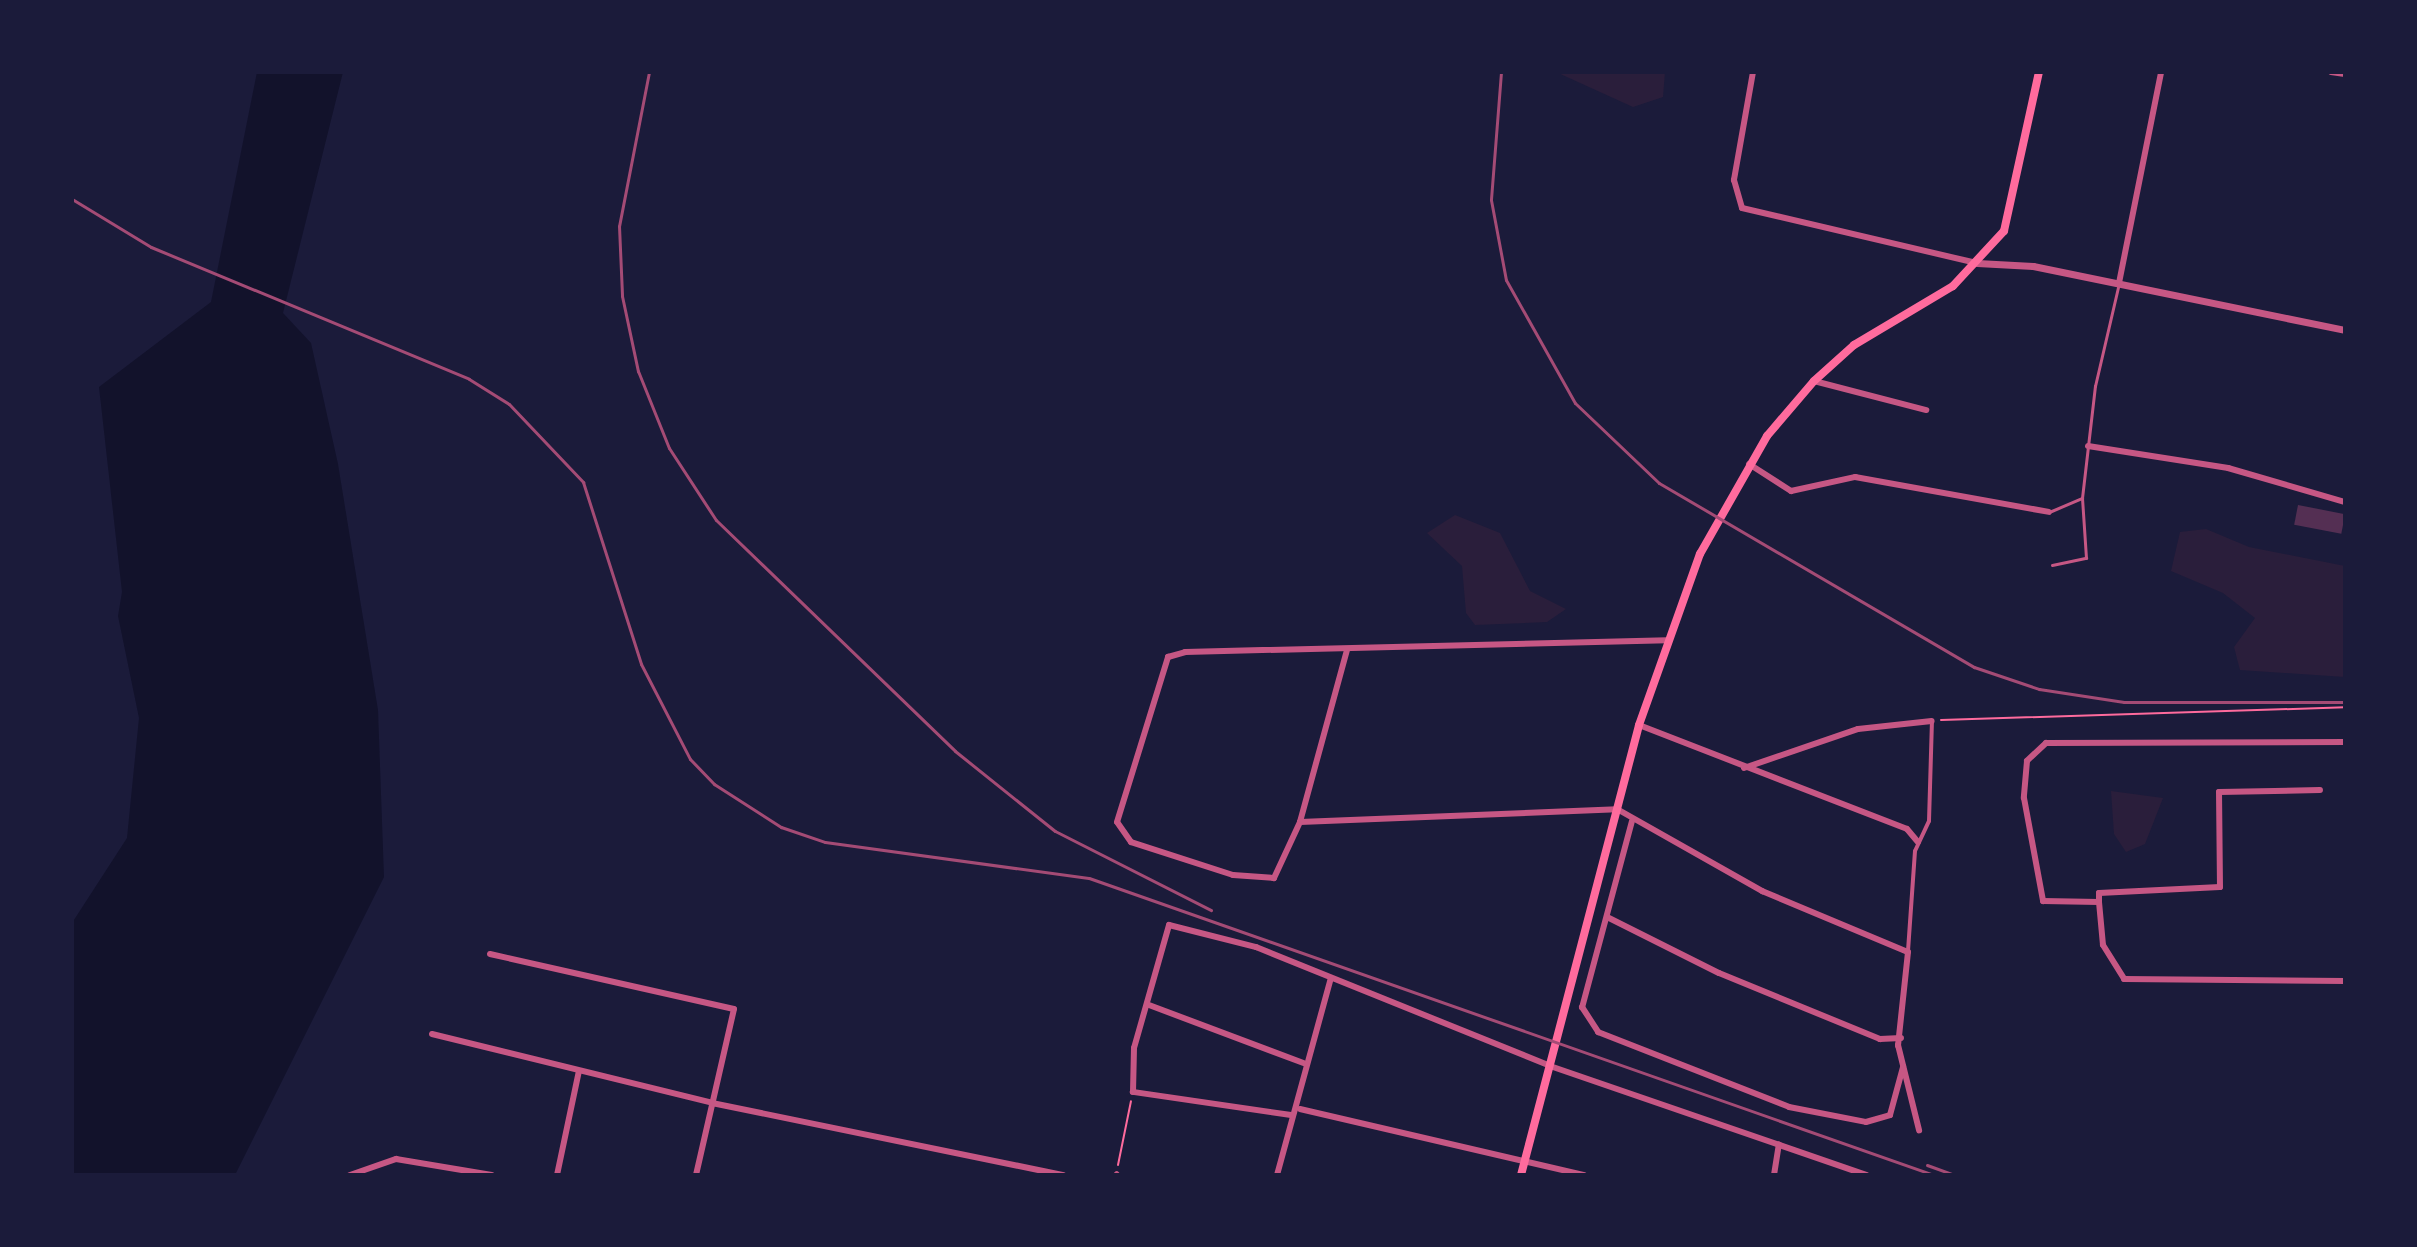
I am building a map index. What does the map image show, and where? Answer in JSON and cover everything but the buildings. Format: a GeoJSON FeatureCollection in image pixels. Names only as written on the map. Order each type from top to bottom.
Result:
{"type":"FeatureCollection","features":[{"type":"Feature","properties":{"kind":"main road"},"geometry":{"type":"LineString","coordinates":[[1521,1175],[1639,725],[1700,554],[1749,464],[1814,381],[1977,263],[2012,212],[2039,72]]}},
{"type":"Feature","properties":{"kind":"street"},"geometry":{"type":"LineString","coordinates":[[1753,72],[1734,180],[1742,208],[1977,263],[2119,283],[2345,330]]}},
{"type":"Feature","properties":{"kind":"street"},"geometry":{"type":"LineString","coordinates":[[2119,283],[2161,72]]}},
{"type":"Feature","properties":{"kind":"street"},"geometry":{"type":"LineString","coordinates":[[2331,72],[2345,74]]}},
{"type":"Feature","properties":{"kind":"street"},"geometry":{"type":"LineString","coordinates":[[1814,381],[1926,410]]}},
{"type":"Feature","properties":{"kind":"street"},"geometry":{"type":"LineString","coordinates":[[2088,446],[2228,468],[2345,502]]}},
{"type":"Feature","properties":{"kind":"street"},"geometry":{"type":"LineString","coordinates":[[1749,464],[1791,491],[1855,477],[2049,512]]}},
{"type":"Feature","properties":{"kind":"street"},"geometry":{"type":"LineString","coordinates":[[1347,650],[1300,822],[1274,878],[1257,881],[1131,842],[1117,822],[1168,657],[1347,650],[1667,640]]}},
{"type":"Feature","properties":{"kind":"street"},"geometry":{"type":"LineString","coordinates":[[1744,768],[1858,729],[1932,721],[1929,821],[1918,842],[1901,1038],[1903,1065],[1919,1130]]}},
{"type":"Feature","properties":{"kind":"street"},"geometry":{"type":"LineString","coordinates":[[1639,725],[1907,829],[1918,842]]}},
{"type":"Feature","properties":{"kind":"street"},"geometry":{"type":"LineString","coordinates":[[2099,902],[2043,901],[2024,798],[2033,749],[2065,742],[2345,742]]}},
{"type":"Feature","properties":{"kind":"street"},"geometry":{"type":"LineString","coordinates":[[2320,790],[2219,792],[2220,887],[2099,893],[2103,945],[2124,979],[2345,981]]}},
{"type":"Feature","properties":{"kind":"street"},"geometry":{"type":"LineString","coordinates":[[1300,822],[1617,809],[1632,821],[1762,891],[1908,952]]}},
{"type":"Feature","properties":{"kind":"street"},"geometry":{"type":"LineString","coordinates":[[1632,821],[1582,1007],[1598,1032],[1789,1107],[1866,1122],[1890,1115],[1903,1065]]}},
{"type":"Feature","properties":{"kind":"street"},"geometry":{"type":"LineString","coordinates":[[1607,917],[1719,973],[1880,1039],[1901,1038]]}},
{"type":"Feature","properties":{"kind":"street"},"geometry":{"type":"LineString","coordinates":[[1584,1175],[1525,1158],[1300,1109],[1291,1115],[1133,1092],[1134,1048],[1149,1005],[1169,925],[1256,947],[1550,1066],[1867,1175]]}},
{"type":"Feature","properties":{"kind":"street"},"geometry":{"type":"LineString","coordinates":[[490,954],[734,1009],[696,1175]]}},
{"type":"Feature","properties":{"kind":"street"},"geometry":{"type":"LineString","coordinates":[[1300,1109],[1303,1063],[1331,978]]}},
{"type":"Feature","properties":{"kind":"street"},"geometry":{"type":"LineString","coordinates":[[1149,1005],[1303,1063]]}},
{"type":"Feature","properties":{"kind":"street"},"geometry":{"type":"LineString","coordinates":[[432,1034],[712,1103],[1064,1175]]}},
{"type":"Feature","properties":{"kind":"street"},"geometry":{"type":"LineString","coordinates":[[557,1175],[579,1071]]}},
{"type":"Feature","properties":{"kind":"street"},"geometry":{"type":"LineString","coordinates":[[1277,1175],[1291,1115]]}},
{"type":"Feature","properties":{"kind":"street"},"geometry":{"type":"LineString","coordinates":[[1774,1175],[1779,1144]]}},
{"type":"Feature","properties":{"kind":"street"},"geometry":{"type":"LineString","coordinates":[[350,1175],[396,1159],[492,1175]]}},
{"type":"Feature","properties":{"kind":"lane"},"geometry":{"type":"LineString","coordinates":[[2052,565],[2086,558],[2082,498],[2088,446],[2119,283]]}},
{"type":"Feature","properties":{"kind":"lane"},"geometry":{"type":"LineString","coordinates":[[2049,512],[2082,498]]}},
{"type":"Feature","properties":{"kind":"path"},"geometry":{"type":"LineString","coordinates":[[1932,721],[2345,707]]}},
{"type":"Feature","properties":{"kind":"path"},"geometry":{"type":"LineString","coordinates":[[1116,1174],[1133,1092]]}},
{"type":"Feature","properties":{"kind":"shaded area"},"geometry":{"type":"Polygon","coordinates":[[[257,72],[343,72],[283,313],[311,343],[338,464],[378,710],[384,877],[235,1175],[72,1175],[72,923],[127,838],[139,718],[118,616],[122,592],[99,387],[211,302],[257,72]]]}},
{"type":"Feature","properties":{"kind":"shaded area"},"geometry":{"type":"Polygon","coordinates":[[[1556,72],[1665,72],[1663,97],[1633,107],[1556,72]]]}},
{"type":"Feature","properties":{"kind":"shaded area"},"geometry":{"type":"Polygon","coordinates":[[[1455,515],[1500,533],[1530,591],[1566,609],[1547,622],[1475,625],[1466,613],[1462,566],[1427,533],[1455,515]]]}},
{"type":"Feature","properties":{"kind":"shaded area"},"geometry":{"type":"Polygon","coordinates":[[[2206,529],[2249,547],[2345,566],[2345,677],[2240,670],[2234,647],[2255,618],[2223,593],[2171,571],[2180,532],[2206,529]]]}},
{"type":"Feature","properties":{"kind":"shaded area"},"geometry":{"type":"Polygon","coordinates":[[[2111,791],[2163,798],[2145,844],[2126,852],[2114,834],[2111,791]]]}},
{"type":"Feature","properties":{"kind":"railway"},"geometry":{"type":"LineString","coordinates":[[649,72],[619,226],[622,296],[638,371],[669,448],[716,520],[955,751],[1055,831],[1211,910]]}},
{"type":"Feature","properties":{"kind":"railway"},"geometry":{"type":"LineString","coordinates":[[1501,72],[1491,200],[1506,280],[1575,403],[1659,483],[1974,667],[2039,689],[2124,702],[2345,702]]}},
{"type":"Feature","properties":{"kind":"railway"},"geometry":{"type":"LineString","coordinates":[[72,199],[151,247],[469,379],[509,404],[583,482],[641,664],[690,759],[714,784],[781,827],[825,842],[1089,878],[1934,1175]]}},
{"type":"Feature","properties":{"kind":"railway"},"geometry":{"type":"LineString","coordinates":[[1927,1165],[1954,1175]]}}]}
